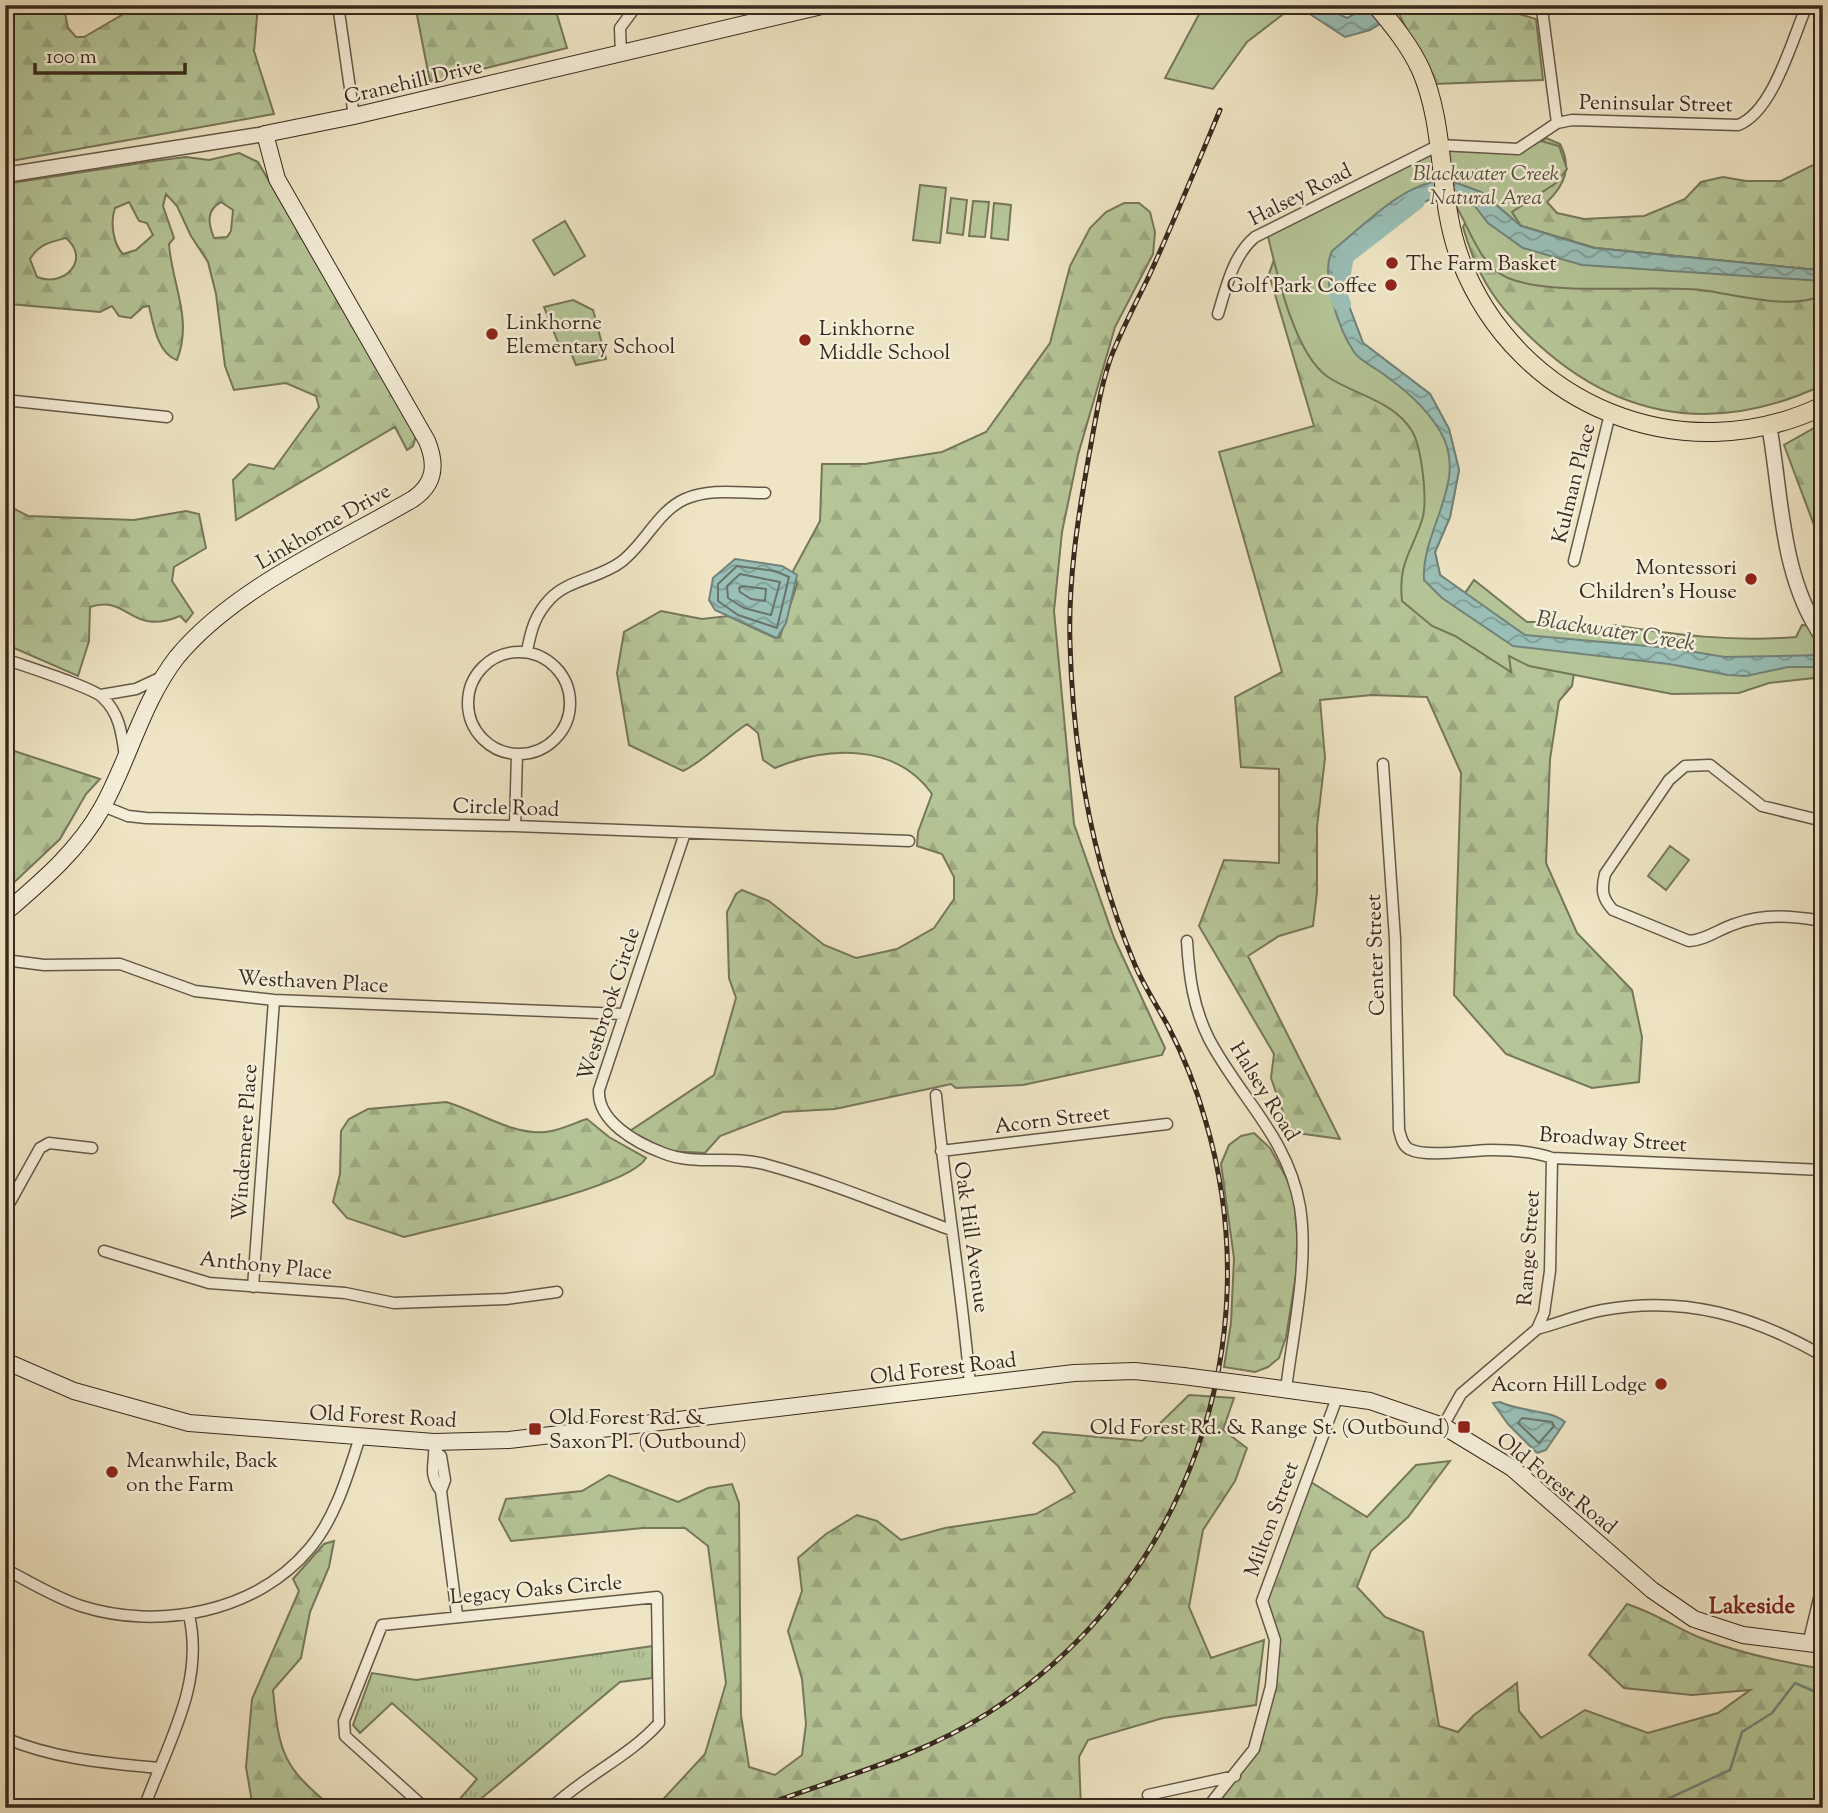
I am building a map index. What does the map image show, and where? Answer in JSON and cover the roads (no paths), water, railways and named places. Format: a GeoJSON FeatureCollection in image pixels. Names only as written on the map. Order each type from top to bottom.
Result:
{"type":"FeatureCollection","features":[{"type":"Feature","properties":{"kind":"main road","name":"Cranehill Drive"},"geometry":{"type":"LineString","coordinates":[[265,134],[354,117],[826,5]]}},
{"type":"Feature","properties":{"kind":"main road"},"geometry":{"type":"LineString","coordinates":[[1376,5],[1397,30],[1421,70],[1432,105],[1460,258],[1480,301],[1518,352],[1546,376],[1610,414],[1648,426],[1706,433],[1769,425],[1801,416],[1823,405]]}},
{"type":"Feature","properties":{"kind":"main road","name":"Linkhorne Drive"},"geometry":{"type":"LineString","coordinates":[[5,913],[76,846],[103,806],[164,676],[193,638],[237,600],[413,499],[428,485],[434,469],[427,442],[277,180],[265,134]]}},
{"type":"Feature","properties":{"kind":"main road","name":"Old Forest Road"},"geometry":{"type":"LineString","coordinates":[[5,1361],[74,1391],[177,1420],[434,1446],[509,1440],[970,1385],[1115,1371],[1184,1376],[1338,1395],[1395,1408],[1443,1426],[1490,1453],[1528,1480],[1652,1590],[1694,1619],[1743,1635],[1815,1644]]}},
{"type":"Feature","properties":{"kind":"street"},"geometry":{"type":"LineString","coordinates":[[338,5],[354,117]]}},
{"type":"Feature","properties":{"kind":"street"},"geometry":{"type":"LineString","coordinates":[[621,54],[620,27],[637,5]]}},
{"type":"Feature","properties":{"kind":"street","name":"Peninsular Street"},"geometry":{"type":"LineString","coordinates":[[1439,150],[1518,149],[1557,123],[1572,120],[1738,125],[1750,121],[1763,107],[1807,5]]}},
{"type":"Feature","properties":{"kind":"street"},"geometry":{"type":"LineString","coordinates":[[1542,9],[1557,123]]}},
{"type":"Feature","properties":{"kind":"street","name":"Cranehill Drive"},"geometry":{"type":"LineString","coordinates":[[5,175],[265,134]]}},
{"type":"Feature","properties":{"kind":"street","name":"Halsey Road"},"geometry":{"type":"LineString","coordinates":[[1218,314],[1232,271],[1247,244],[1255,237],[1439,150]]}},
{"type":"Feature","properties":{"kind":"street"},"geometry":{"type":"LineString","coordinates":[[5,400],[167,417]]}},
{"type":"Feature","properties":{"kind":"street","name":"Kulman Place"},"geometry":{"type":"LineString","coordinates":[[1574,561],[1610,414]]}},
{"type":"Feature","properties":{"kind":"street"},"geometry":{"type":"LineString","coordinates":[[1769,425],[1791,569],[1802,601],[1820,634]]}},
{"type":"Feature","properties":{"kind":"street"},"geometry":{"type":"LineString","coordinates":[[527,651],[537,613],[552,596],[620,564],[643,543],[661,519],[683,500],[716,492],[765,494]]}},
{"type":"Feature","properties":{"kind":"street"},"geometry":{"type":"LineString","coordinates":[[527,651],[540,657],[559,673],[568,687],[571,703],[568,719],[554,740],[534,752],[503,752],[480,736],[468,709],[469,695],[473,681],[492,660],[506,654],[527,651]]}},
{"type":"Feature","properties":{"kind":"street"},"geometry":{"type":"LineString","coordinates":[[5,659],[101,695],[136,689],[164,676]]}},
{"type":"Feature","properties":{"kind":"street"},"geometry":{"type":"LineString","coordinates":[[101,695],[121,727],[125,757]]}},
{"type":"Feature","properties":{"kind":"street"},"geometry":{"type":"LineString","coordinates":[[515,827],[517,754]]}},
{"type":"Feature","properties":{"kind":"street","name":"Center Street"},"geometry":{"type":"LineString","coordinates":[[1383,764],[1395,939],[1399,1130],[1403,1144]]}},
{"type":"Feature","properties":{"kind":"street"},"geometry":{"type":"LineString","coordinates":[[1823,821],[1762,806],[1710,765],[1685,766],[1669,780],[1605,874],[1602,887],[1604,900],[1613,910],[1689,941],[1700,940],[1751,919],[1778,916],[1823,921]]}},
{"type":"Feature","properties":{"kind":"street","name":"Circle Road"},"geometry":{"type":"LineString","coordinates":[[103,806],[128,816],[146,818],[515,827],[909,841]]}},
{"type":"Feature","properties":{"kind":"street","name":"Westbrook Circle"},"geometry":{"type":"LineString","coordinates":[[685,833],[624,1014],[598,1101],[608,1118],[625,1132],[672,1156],[761,1163],[951,1230]]}},
{"type":"Feature","properties":{"kind":"street","name":"Halsey Road"},"geometry":{"type":"LineString","coordinates":[[1187,941],[1189,988],[1209,1039],[1275,1137],[1300,1206],[1303,1245],[1286,1388]]}},
{"type":"Feature","properties":{"kind":"street","name":"Westhaven Place"},"geometry":{"type":"LineString","coordinates":[[5,960],[44,965],[120,964],[195,991],[274,1000],[624,1014]]}},
{"type":"Feature","properties":{"kind":"street","name":"Windemere Place"},"geometry":{"type":"LineString","coordinates":[[253,1287],[274,1000]]}},
{"type":"Feature","properties":{"kind":"street","name":"Oak Hill Avenue"},"geometry":{"type":"LineString","coordinates":[[936,1095],[951,1230],[961,1283],[970,1385]]}},
{"type":"Feature","properties":{"kind":"street","name":"Acorn Street"},"geometry":{"type":"LineString","coordinates":[[941,1151],[1167,1124]]}},
{"type":"Feature","properties":{"kind":"street"},"geometry":{"type":"LineString","coordinates":[[5,1211],[40,1148],[49,1143],[92,1148]]}},
{"type":"Feature","properties":{"kind":"street","name":"Broadway Street"},"geometry":{"type":"LineString","coordinates":[[1403,1144],[1410,1150],[1423,1152],[1495,1150],[1537,1153],[1552,1158],[1823,1170]]}},
{"type":"Feature","properties":{"kind":"street","name":"Range Street"},"geometry":{"type":"LineString","coordinates":[[1443,1426],[1461,1394],[1537,1329],[1544,1313],[1550,1271],[1552,1158]]}},
{"type":"Feature","properties":{"kind":"street","name":"Anthony Place"},"geometry":{"type":"LineString","coordinates":[[104,1251],[209,1283],[345,1293],[394,1303],[506,1299],[557,1292]]}},
{"type":"Feature","properties":{"kind":"street"},"geometry":{"type":"LineString","coordinates":[[1537,1329],[1604,1310],[1664,1305],[1710,1308],[1779,1330],[1823,1356]]}},
{"type":"Feature","properties":{"kind":"street","name":"Milton Street"},"geometry":{"type":"LineString","coordinates":[[1207,1808],[1254,1749],[1271,1686],[1275,1640],[1262,1601],[1338,1395]]}},
{"type":"Feature","properties":{"kind":"street"},"geometry":{"type":"LineString","coordinates":[[5,1569],[55,1596],[99,1611],[150,1617],[190,1615],[239,1598],[291,1568],[312,1546],[339,1497],[360,1437]]}},
{"type":"Feature","properties":{"kind":"street"},"geometry":{"type":"LineString","coordinates":[[434,1446],[442,1456],[444,1480],[441,1491],[457,1615]]}},
{"type":"Feature","properties":{"kind":"street"},"geometry":{"type":"LineString","coordinates":[[1815,1644],[1823,1582]]}},
{"type":"Feature","properties":{"kind":"street","name":"Legacy Oaks Circle"},"geometry":{"type":"LineString","coordinates":[[425,1808],[345,1736],[344,1721],[382,1625],[457,1615],[657,1597],[659,1723],[645,1739],[575,1785],[551,1808]]}},
{"type":"Feature","properties":{"kind":"street"},"geometry":{"type":"LineString","coordinates":[[144,1808],[186,1702],[195,1666],[190,1615]]}},
{"type":"Feature","properties":{"kind":"street"},"geometry":{"type":"LineString","coordinates":[[5,1738],[28,1748],[87,1761],[159,1768]]}},
{"type":"Feature","properties":{"kind":"street"},"geometry":{"type":"LineString","coordinates":[[1148,1795],[1235,1776]]}},
{"type":"Feature","properties":{"kind":"water"},"geometry":{"type":"Polygon","coordinates":[[[1296,5],[1320,5],[1347,18],[1370,5],[1410,5],[1370,30],[1345,37],[1296,5]]]}},
{"type":"Feature","properties":{"kind":"water"},"geometry":{"type":"Polygon","coordinates":[[[1446,179],[1481,192],[1521,226],[1594,248],[1817,270],[1823,265],[1823,281],[1582,265],[1523,248],[1488,223],[1474,205],[1448,193],[1410,207],[1381,222],[1341,258],[1338,277],[1363,343],[1430,394],[1449,429],[1459,470],[1450,517],[1435,552],[1440,575],[1525,635],[1670,648],[1725,657],[1823,655],[1823,667],[1788,667],[1746,676],[1728,675],[1669,664],[1513,646],[1442,598],[1424,580],[1429,542],[1447,487],[1450,468],[1448,450],[1434,422],[1413,398],[1354,352],[1337,317],[1328,274],[1332,251],[1385,207],[1414,189],[1446,179]]]}},
{"type":"Feature","properties":{"kind":"water"},"geometry":{"type":"Polygon","coordinates":[[[735,559],[782,566],[797,575],[786,623],[777,638],[715,610],[709,600],[713,578],[735,559]]]}},
{"type":"Feature","properties":{"kind":"water"},"geometry":{"type":"Polygon","coordinates":[[[1500,1402],[1551,1415],[1565,1422],[1546,1450],[1537,1453],[1508,1424],[1493,1403],[1500,1402]]]}},
{"type":"Feature","properties":{"kind":"waterway","name":"Blackwater Creek"},"geometry":{"type":"LineString","coordinates":[[1342,304],[1338,294],[1345,256],[1416,201]]}},
{"type":"Feature","properties":{"kind":"waterway"},"geometry":{"type":"LineString","coordinates":[[1648,1808],[1730,1770],[1742,1732],[1772,1713],[1795,1683],[1823,1695]]}},
{"type":"Feature","properties":{"kind":"railway"},"geometry":{"type":"LineString","coordinates":[[757,1808],[933,1743],[988,1713],[1057,1660],[1115,1599],[1161,1529],[1196,1453],[1218,1372],[1227,1289],[1223,1204],[1198,1095],[1174,1037],[1135,965],[1107,887],[1096,847],[1075,725],[1070,619],[1072,572],[1081,502],[1107,369],[1220,110]]}},
{"type":"Feature","properties":{"kind":"place","name":"The Farm Basket"},"geometry":{"type":"Point","coordinates":[1392,263]}},
{"type":"Feature","properties":{"kind":"place","name":"Golf Park Coffee"},"geometry":{"type":"Point","coordinates":[1391,285]}},
{"type":"Feature","properties":{"kind":"place","name":"Linkhorne Elementary School"},"geometry":{"type":"Point","coordinates":[492,334]}},
{"type":"Feature","properties":{"kind":"place","name":"Linkhorne Middle School"},"geometry":{"type":"Point","coordinates":[805,340]}},
{"type":"Feature","properties":{"kind":"place","name":"Montessori Children's House"},"geometry":{"type":"Point","coordinates":[1751,579]}},
{"type":"Feature","properties":{"kind":"place","name":"Acorn Hill Lodge"},"geometry":{"type":"Point","coordinates":[1661,1384]}},
{"type":"Feature","properties":{"kind":"place","name":"Old Forest Rd. & Range St. (Outbound)"},"geometry":{"type":"Point","coordinates":[1464,1427]}},
{"type":"Feature","properties":{"kind":"place","name":"Old Forest Rd. & Saxon Pl. (Outbound)"},"geometry":{"type":"Point","coordinates":[535,1429]}},
{"type":"Feature","properties":{"kind":"place","name":"Meanwhile, Back on the Farm"},"geometry":{"type":"Point","coordinates":[112,1472]}},
{"type":"Feature","properties":{"kind":"district","name":"Lakeside"},"geometry":{"type":"Point","coordinates":[1752,1605]}},
{"type":"Feature","properties":{"kind":"park label","name":"Blackwater Creek Natural Area"},"geometry":{"type":"Point","coordinates":[1486,185]}}]}
